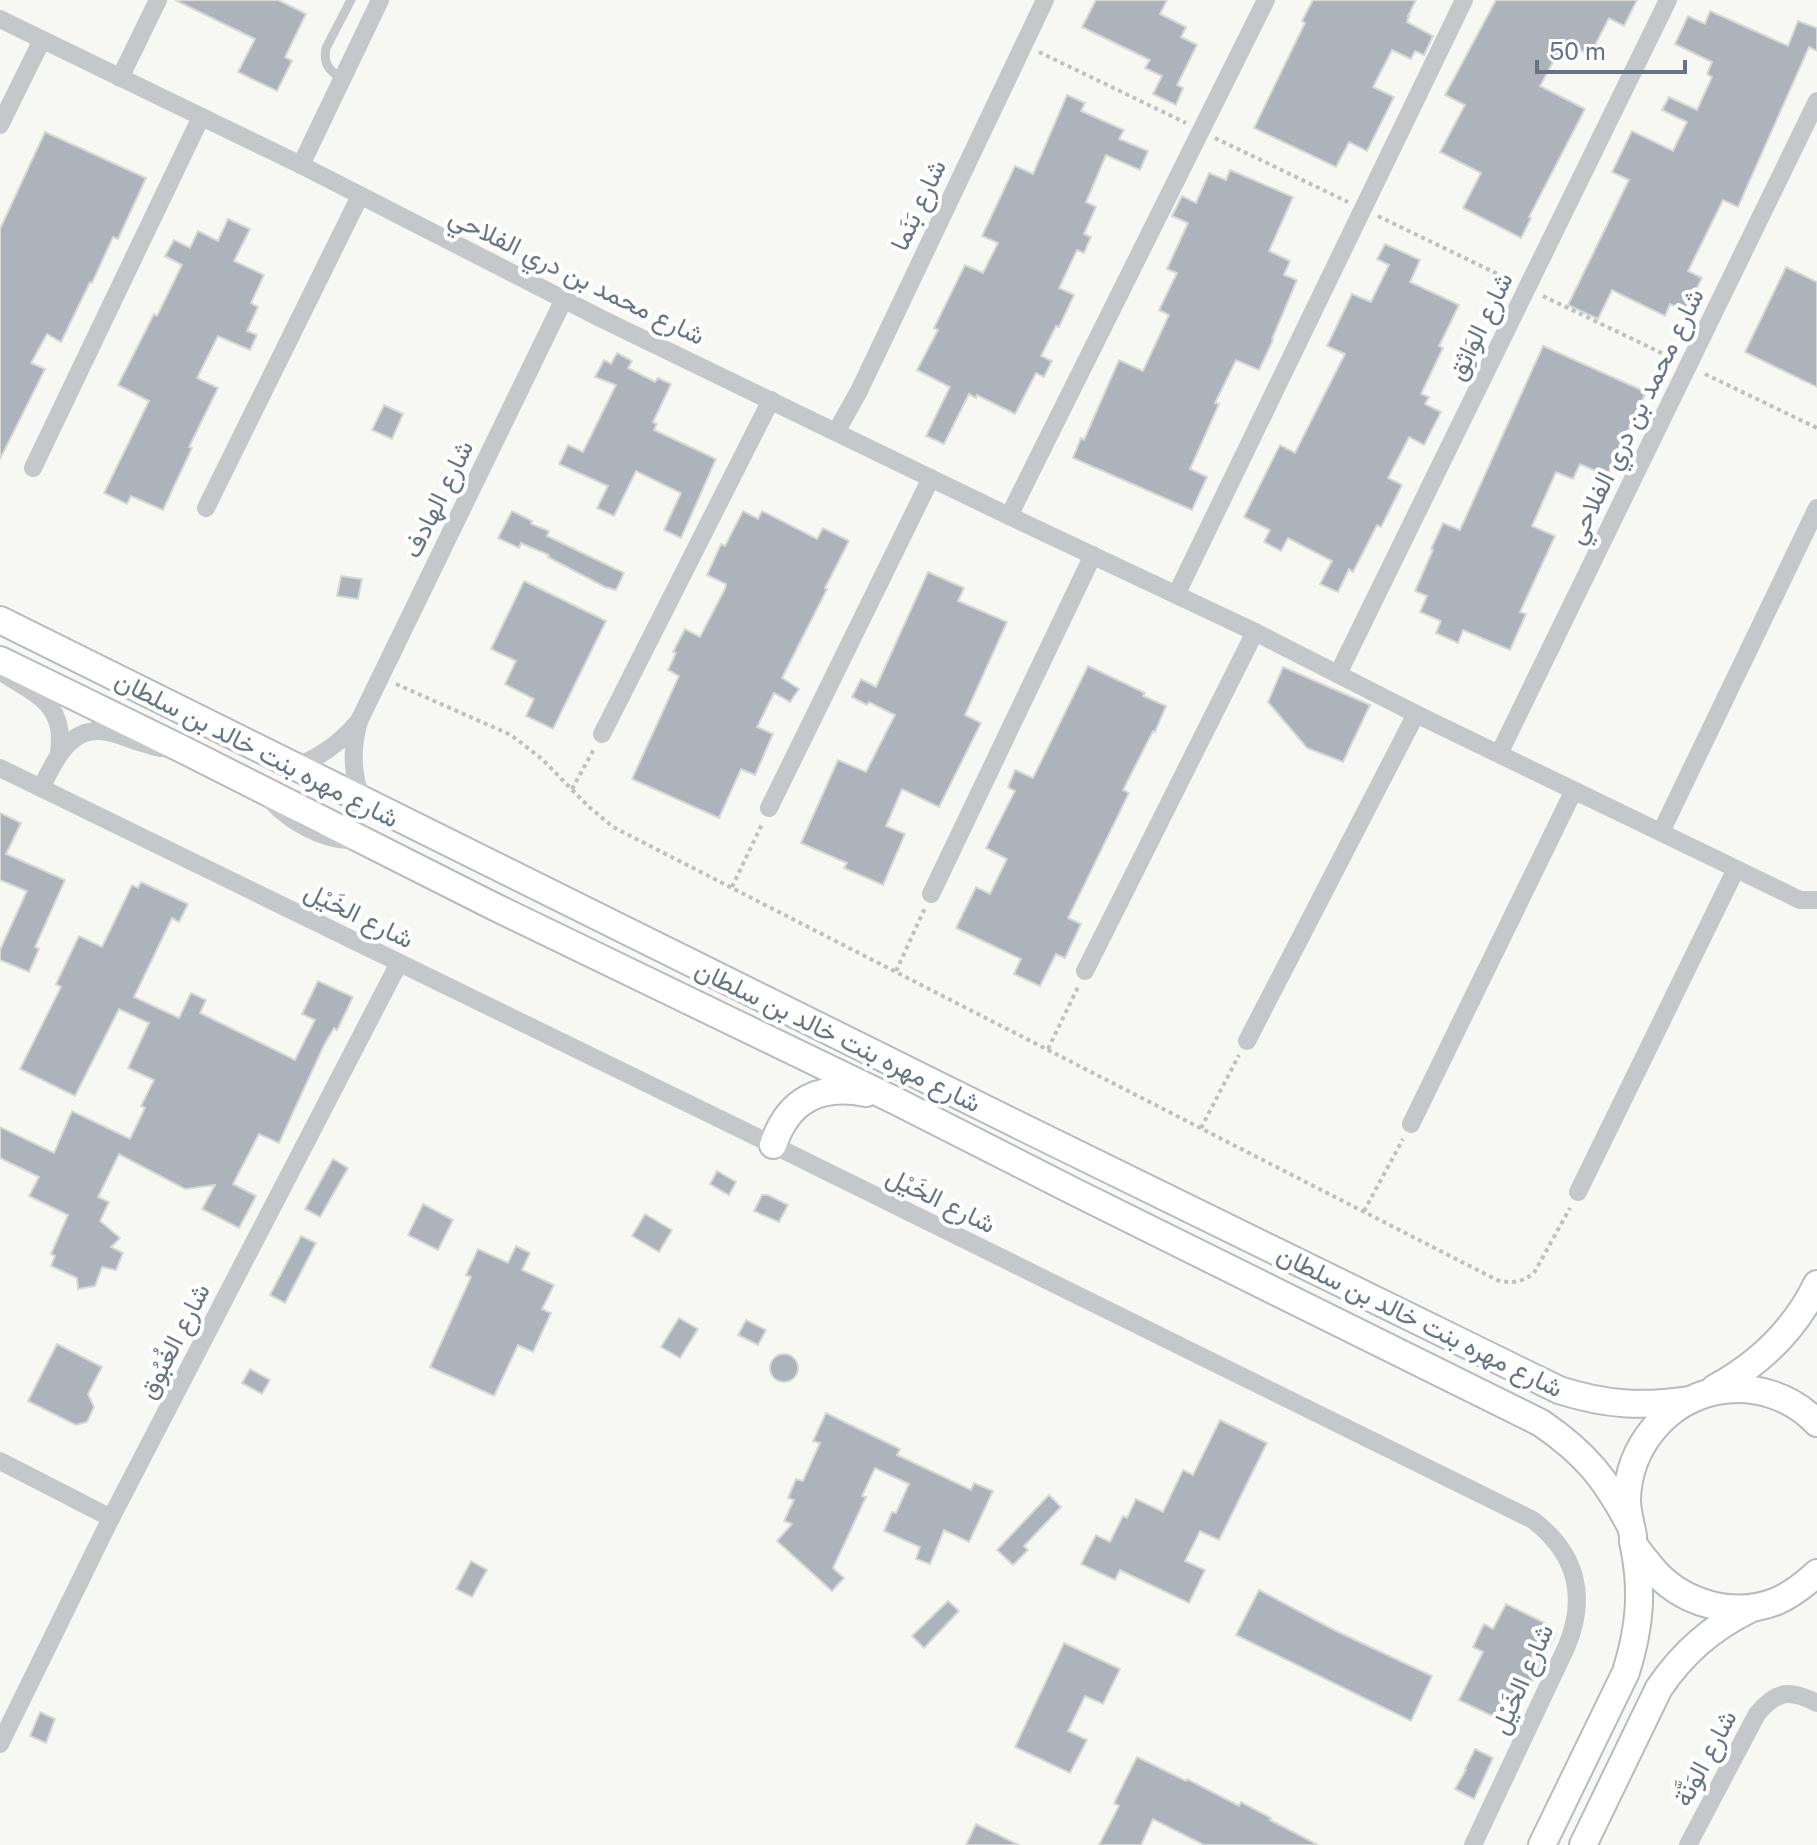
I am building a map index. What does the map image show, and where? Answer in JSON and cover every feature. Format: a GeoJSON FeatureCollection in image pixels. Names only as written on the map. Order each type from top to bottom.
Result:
{"type":"FeatureCollection","features":[{"type":"Feature","properties":{"kind":"street"},"geometry":{"type":"LineString","coordinates":[[120,78],[158,0]]}},
{"type":"Feature","properties":{"kind":"street"},"geometry":{"type":"LineString","coordinates":[[301,165],[380,0]]}},
{"type":"Feature","properties":{"kind":"street","name":"شارع بَنَما"},"geometry":{"type":"LineString","coordinates":[[836,432],[859,391],[1045,0]]}},
{"type":"Feature","properties":{"kind":"street"},"geometry":{"type":"LineString","coordinates":[[1009,516],[1266,0]]}},
{"type":"Feature","properties":{"kind":"street"},"geometry":{"type":"LineString","coordinates":[[1176,595],[1464,0]]}},
{"type":"Feature","properties":{"kind":"street","name":"شارع الوَاثِق"},"geometry":{"type":"LineString","coordinates":[[1338,674],[1668,0]]}},
{"type":"Feature","properties":{"kind":"street","name":"شارع محمد بن دري الفلاحي"},"geometry":{"type":"LineString","coordinates":[[0,19],[301,165],[564,299],[1255,632],[1416,714],[1800,900],[1817,900]]}},
{"type":"Feature","properties":{"kind":"street"},"geometry":{"type":"LineString","coordinates":[[0,125],[42,40]]}},
{"type":"Feature","properties":{"kind":"street","name":"شارع محمد بن دري الفلاحي"},"geometry":{"type":"LineString","coordinates":[[1499,754],[1817,101]]}},
{"type":"Feature","properties":{"kind":"street"},"geometry":{"type":"LineString","coordinates":[[33,468],[201,117]]}},
{"type":"Feature","properties":{"kind":"street"},"geometry":{"type":"LineString","coordinates":[[206,508],[360,196]]}},
{"type":"Feature","properties":{"kind":"street","name":"شارع الهادف"},"geometry":{"type":"LineString","coordinates":[[362,802],[353,770],[359,721],[564,299]]}},
{"type":"Feature","properties":{"kind":"street"},"geometry":{"type":"LineString","coordinates":[[602,734],[771,400]]}},
{"type":"Feature","properties":{"kind":"street"},"geometry":{"type":"LineString","coordinates":[[769,808],[931,478]]}},
{"type":"Feature","properties":{"kind":"street"},"geometry":{"type":"LineString","coordinates":[[1661,832],[1817,508]]}},
{"type":"Feature","properties":{"kind":"street"},"geometry":{"type":"LineString","coordinates":[[931,894],[1093,555]]}},
{"type":"Feature","properties":{"kind":"street","name":"شارع مهره بنت خالد بن سلطان"},"geometry":{"type":"LineString","coordinates":[[0,620],[362,802],[1559,1390],[1584,1398],[1637,1405],[1698,1397],[1726,1389],[1744,1389],[1762,1392],[1795,1405],[1817,1423]]}},
{"type":"Feature","properties":{"kind":"street"},"geometry":{"type":"LineString","coordinates":[[1085,971],[1255,632]]}},
{"type":"Feature","properties":{"kind":"street","name":"شارع مهره بنت خالد بن سلطان"},"geometry":{"type":"LineString","coordinates":[[0,660],[1541,1423],[1564,1438],[1602,1477],[1657,1575],[1671,1587],[1704,1604],[1738,1609],[1765,1604]]}},
{"type":"Feature","properties":{"kind":"street"},"geometry":{"type":"LineString","coordinates":[[0,671],[38,694],[53,710],[61,730],[59,752],[41,788]]}},
{"type":"Feature","properties":{"kind":"street"},"geometry":{"type":"LineString","coordinates":[[1247,1041],[1416,714]]}},
{"type":"Feature","properties":{"kind":"street","name":"شارع الهادف"},"geometry":{"type":"LineString","coordinates":[[294,767],[330,749],[359,721]]}},
{"type":"Feature","properties":{"kind":"street"},"geometry":{"type":"LineString","coordinates":[[59,752],[76,737],[97,731],[157,747],[182,749]]}},
{"type":"Feature","properties":{"kind":"street","name":"شارع الخَيْل"},"geometry":{"type":"LineString","coordinates":[[0,768],[1533,1520],[1554,1539],[1570,1563],[1577,1591],[1576,1620],[1566,1648],[1473,1845]]}},
{"type":"Feature","properties":{"kind":"street"},"geometry":{"type":"LineString","coordinates":[[1411,1124],[1574,790]]}},
{"type":"Feature","properties":{"kind":"street"},"geometry":{"type":"LineString","coordinates":[[1578,1192],[1736,869]]}},
{"type":"Feature","properties":{"kind":"street","name":"شارع الغُبُوق"},"geometry":{"type":"LineString","coordinates":[[0,1744],[111,1518],[399,963]]}},
{"type":"Feature","properties":{"kind":"street"},"geometry":{"type":"LineString","coordinates":[[773,1145],[788,1113],[818,1093],[855,1091],[894,1100]]}},
{"type":"Feature","properties":{"kind":"street"},"geometry":{"type":"LineString","coordinates":[[1542,1845],[1616,1696],[1634,1646],[1640,1594],[1627,1501],[1630,1476],[1638,1452],[1651,1431],[1668,1413],[1748,1368],[1766,1352],[1799,1315],[1817,1284]]}},
{"type":"Feature","properties":{"kind":"street"},"geometry":{"type":"LineString","coordinates":[[0,1461],[111,1518]]}},
{"type":"Feature","properties":{"kind":"street"},"geometry":{"type":"LineString","coordinates":[[1583,1845],[1659,1688],[1673,1668],[1709,1632],[1731,1618],[1800,1588],[1817,1573]]}},
{"type":"Feature","properties":{"kind":"street"},"geometry":{"type":"LineString","coordinates":[[1765,1604],[1817,1593]]}},
{"type":"Feature","properties":{"kind":"street","name":"شارع الوَنَّة"},"geometry":{"type":"LineString","coordinates":[[1688,1845],[1757,1714],[1767,1701],[1782,1694],[1798,1694],[1817,1703]]}},
{"type":"Feature","properties":{"kind":"lane"},"geometry":{"type":"LineString","coordinates":[[342,78],[328,68],[325,56],[326,48],[351,0]]}},
{"type":"Feature","properties":{"kind":"path"},"geometry":{"type":"LineString","coordinates":[[1022,44],[1817,428]]}},
{"type":"Feature","properties":{"kind":"path"},"geometry":{"type":"LineString","coordinates":[[380,677],[511,735],[542,759],[613,827],[1497,1280],[1513,1283],[1528,1278],[1539,1267],[1578,1192]]}},
{"type":"Feature","properties":{"kind":"path"},"geometry":{"type":"LineString","coordinates":[[572,789],[602,734]]}},
{"type":"Feature","properties":{"kind":"path"},"geometry":{"type":"LineString","coordinates":[[732,887],[769,808]]}},
{"type":"Feature","properties":{"kind":"path"},"geometry":{"type":"LineString","coordinates":[[896,971],[931,894]]}},
{"type":"Feature","properties":{"kind":"path"},"geometry":{"type":"LineString","coordinates":[[1048,1049],[1085,971]]}},
{"type":"Feature","properties":{"kind":"path"},"geometry":{"type":"LineString","coordinates":[[1201,1128],[1247,1041]]}},
{"type":"Feature","properties":{"kind":"path"},"geometry":{"type":"LineString","coordinates":[[1364,1211],[1411,1124]]}},
{"type":"Feature","properties":{"kind":"building"},"geometry":{"type":"Polygon","coordinates":[[[175,0],[278,0],[306,14],[285,57],[292,61],[277,91],[238,72],[255,39],[175,0]]]}},
{"type":"Feature","properties":{"kind":"building"},"geometry":{"type":"Polygon","coordinates":[[[1096,0],[1167,0],[1160,14],[1186,27],[1181,37],[1197,45],[1177,85],[1183,88],[1176,105],[1153,94],[1162,76],[1145,68],[1150,60],[1082,27],[1096,0]]]}},
{"type":"Feature","properties":{"kind":"building"},"geometry":{"type":"Polygon","coordinates":[[[1313,0],[1416,0],[1407,22],[1433,36],[1424,55],[1415,51],[1411,59],[1392,50],[1373,87],[1394,97],[1367,151],[1349,142],[1336,167],[1254,128],[1313,0]]]}},
{"type":"Feature","properties":{"kind":"building"},"geometry":{"type":"Polygon","coordinates":[[[1496,0],[1637,0],[1624,26],[1609,18],[1590,55],[1564,42],[1540,86],[1585,109],[1521,238],[1463,208],[1481,173],[1440,152],[1465,105],[1445,95],[1496,0]]]}},
{"type":"Feature","properties":{"kind":"building"},"geometry":{"type":"Polygon","coordinates":[[[1710,11],[1788,46],[1798,21],[1817,28],[1817,51],[1809,47],[1738,207],[1723,200],[1688,271],[1702,278],[1685,311],[1670,304],[1665,316],[1612,290],[1598,319],[1568,305],[1629,180],[1612,172],[1632,131],[1673,151],[1687,122],[1662,110],[1669,97],[1697,110],[1712,77],[1707,74],[1712,62],[1675,44],[1688,16],[1705,24],[1710,11]]]}},
{"type":"Feature","properties":{"kind":"building"},"geometry":{"type":"Polygon","coordinates":[[[1067,95],[1085,103],[1081,111],[1124,130],[1119,139],[1148,151],[1140,170],[1106,155],[1086,202],[1096,207],[1084,234],[1091,237],[1084,253],[1077,250],[1059,288],[1074,295],[1041,356],[1052,361],[1044,377],[1036,373],[1015,414],[969,394],[944,444],[926,436],[950,387],[917,370],[938,330],[934,328],[965,265],[983,273],[998,243],[982,236],[1015,166],[1033,174],[1067,95]]]}},
{"type":"Feature","properties":{"kind":"building"},"geometry":{"type":"Polygon","coordinates":[[[45,132],[146,178],[118,239],[113,237],[61,342],[47,334],[31,363],[45,369],[0,459],[0,229],[45,132]]]}},
{"type":"Feature","properties":{"kind":"building"},"geometry":{"type":"Polygon","coordinates":[[[1230,170],[1293,197],[1269,251],[1290,261],[1284,275],[1297,280],[1259,370],[1236,360],[1215,403],[1219,404],[1190,469],[1207,477],[1192,510],[1073,458],[1119,360],[1143,371],[1169,315],[1159,310],[1177,273],[1167,269],[1188,223],[1172,216],[1182,196],[1196,203],[1209,173],[1226,180],[1230,170]]]}},
{"type":"Feature","properties":{"kind":"building"},"geometry":{"type":"Polygon","coordinates":[[[228,219],[250,229],[234,261],[264,275],[251,303],[258,307],[247,331],[257,335],[250,350],[218,336],[197,378],[218,388],[163,510],[131,496],[127,504],[104,493],[149,401],[118,385],[182,265],[165,256],[174,240],[190,248],[198,231],[218,241],[228,219]]]}},
{"type":"Feature","properties":{"kind":"building"},"geometry":{"type":"Polygon","coordinates":[[[1385,244],[1420,260],[1410,282],[1459,305],[1421,394],[1429,397],[1425,404],[1441,412],[1424,445],[1409,437],[1388,478],[1402,485],[1381,527],[1377,525],[1353,572],[1349,569],[1338,592],[1320,584],[1332,561],[1288,538],[1281,551],[1264,542],[1270,530],[1244,517],[1280,445],[1295,453],[1345,354],[1327,346],[1352,294],[1371,302],[1389,265],[1377,259],[1385,244]]]}},
{"type":"Feature","properties":{"kind":"building"},"geometry":{"type":"Polygon","coordinates":[[[1786,267],[1817,282],[1817,387],[1745,352],[1786,267]]]}},
{"type":"Feature","properties":{"kind":"building"},"geometry":{"type":"Polygon","coordinates":[[[1543,346],[1646,392],[1607,476],[1580,464],[1573,479],[1556,472],[1532,526],[1555,536],[1520,612],[1526,614],[1510,650],[1463,630],[1458,643],[1436,633],[1441,621],[1420,612],[1427,596],[1415,591],[1443,523],[1460,530],[1543,346]]]}},
{"type":"Feature","properties":{"kind":"building"},"geometry":{"type":"Polygon","coordinates":[[[617,353],[632,361],[628,368],[655,382],[658,378],[671,384],[653,422],[657,424],[654,430],[716,459],[681,538],[664,530],[681,493],[636,471],[614,516],[597,508],[608,486],[559,464],[568,445],[583,452],[616,385],[595,377],[604,360],[611,364],[617,353]]]}},
{"type":"Feature","properties":{"kind":"building"},"geometry":{"type":"Polygon","coordinates":[[[384,405],[403,414],[392,439],[372,430],[384,405]]]}},
{"type":"Feature","properties":{"kind":"building"},"geometry":{"type":"Polygon","coordinates":[[[512,511],[532,521],[531,524],[549,531],[547,536],[624,573],[616,590],[605,587],[549,555],[521,543],[519,548],[498,538],[512,511]]]}},
{"type":"Feature","properties":{"kind":"building"},"geometry":{"type":"Polygon","coordinates":[[[743,511],[758,519],[762,511],[817,539],[823,528],[849,541],[782,678],[799,689],[790,702],[774,693],[757,727],[773,734],[755,775],[741,769],[719,818],[632,779],[679,676],[668,670],[676,653],[673,652],[685,629],[700,637],[725,589],[726,584],[707,575],[721,544],[725,546],[743,511]]]}},
{"type":"Feature","properties":{"kind":"building"},"geometry":{"type":"Polygon","coordinates":[[[928,572],[964,588],[958,601],[1007,622],[965,715],[981,723],[939,807],[902,789],[886,826],[905,834],[883,885],[844,868],[847,863],[801,843],[838,760],[866,772],[895,715],[852,697],[861,679],[876,687],[928,572]]]}},
{"type":"Feature","properties":{"kind":"building"},"geometry":{"type":"Polygon","coordinates":[[[341,576],[362,579],[358,599],[337,596],[341,576]]]}},
{"type":"Feature","properties":{"kind":"building"},"geometry":{"type":"Polygon","coordinates":[[[524,581],[606,621],[553,729],[526,716],[534,699],[505,684],[516,661],[491,649],[524,581]]]}},
{"type":"Feature","properties":{"kind":"building"},"geometry":{"type":"Polygon","coordinates":[[[1088,666],[1166,706],[1123,790],[1129,793],[1068,918],[1081,924],[1065,958],[1056,954],[1040,986],[1014,974],[1021,959],[956,928],[976,887],[990,894],[1007,859],[986,848],[1015,791],[1008,787],[1015,770],[1033,778],[1088,666]]]}},
{"type":"Feature","properties":{"kind":"building"},"geometry":{"type":"Polygon","coordinates":[[[1283,667],[1370,705],[1343,762],[1307,748],[1268,702],[1283,667]]]}},
{"type":"Feature","properties":{"kind":"building"},"geometry":{"type":"Polygon","coordinates":[[[0,813],[21,823],[6,854],[65,880],[35,947],[39,949],[29,972],[0,960],[0,950],[27,891],[0,880],[0,813]]]}},
{"type":"Feature","properties":{"kind":"building"},"geometry":{"type":"Polygon","coordinates":[[[141,882],[188,904],[179,922],[172,918],[134,997],[179,1018],[191,993],[206,1000],[200,1013],[295,1060],[315,1020],[302,1014],[318,981],[353,997],[337,1030],[334,1028],[324,1045],[279,1143],[259,1134],[233,1184],[256,1196],[239,1228],[202,1209],[215,1185],[185,1189],[119,1154],[98,1197],[109,1202],[100,1221],[120,1238],[111,1247],[123,1253],[116,1270],[102,1267],[95,1286],[78,1289],[77,1278],[51,1266],[55,1256],[51,1254],[68,1215],[29,1196],[39,1177],[0,1158],[0,1127],[54,1153],[72,1111],[130,1139],[154,1080],[128,1068],[149,1023],[119,1009],[75,1096],[20,1069],[61,987],[56,984],[79,936],[102,947],[132,885],[138,888],[141,882]]]}},
{"type":"Feature","properties":{"kind":"building"},"geometry":{"type":"Polygon","coordinates":[[[333,1159],[348,1168],[320,1217],[305,1209],[333,1159]]]}},
{"type":"Feature","properties":{"kind":"building"},"geometry":{"type":"Polygon","coordinates":[[[717,1171],[736,1182],[729,1195],[710,1184],[717,1171]]]}},
{"type":"Feature","properties":{"kind":"building"},"geometry":{"type":"Polygon","coordinates":[[[762,1195],[788,1205],[779,1222],[754,1211],[762,1195]]]}},
{"type":"Feature","properties":{"kind":"building"},"geometry":{"type":"Polygon","coordinates":[[[423,1204],[453,1220],[438,1250],[408,1235],[423,1204]]]}},
{"type":"Feature","properties":{"kind":"building"},"geometry":{"type":"Polygon","coordinates":[[[645,1214],[672,1230],[659,1252],[632,1236],[645,1214]]]}},
{"type":"Feature","properties":{"kind":"building"},"geometry":{"type":"Polygon","coordinates":[[[301,1236],[316,1243],[285,1303],[270,1295],[301,1236]]]}},
{"type":"Feature","properties":{"kind":"building"},"geometry":{"type":"Polygon","coordinates":[[[516,1246],[530,1253],[522,1270],[554,1285],[542,1309],[551,1313],[533,1352],[518,1345],[494,1396],[430,1367],[471,1277],[466,1275],[478,1249],[508,1263],[516,1246]]]}},
{"type":"Feature","properties":{"kind":"building"},"geometry":{"type":"Polygon","coordinates":[[[679,1318],[698,1329],[680,1358],[661,1347],[679,1318]]]}},
{"type":"Feature","properties":{"kind":"building"},"geometry":{"type":"Polygon","coordinates":[[[746,1320],[766,1330],[758,1345],[738,1335],[746,1320]]]}},
{"type":"Feature","properties":{"kind":"building"},"geometry":{"type":"Polygon","coordinates":[[[57,1344],[102,1367],[88,1394],[94,1407],[87,1422],[76,1425],[28,1401],[57,1344]]]}},
{"type":"Feature","properties":{"kind":"building"},"geometry":{"type":"Polygon","coordinates":[[[784,1354],[794,1358],[798,1368],[794,1378],[784,1382],[774,1378],[770,1368],[774,1358],[784,1354]]]}},
{"type":"Feature","properties":{"kind":"building"},"geometry":{"type":"Polygon","coordinates":[[[250,1369],[270,1380],[262,1394],[242,1383],[250,1369]]]}},
{"type":"Feature","properties":{"kind":"building"},"geometry":{"type":"Polygon","coordinates":[[[826,1413],[900,1449],[897,1455],[971,1490],[974,1483],[993,1491],[969,1542],[944,1530],[930,1564],[916,1559],[920,1547],[884,1531],[909,1484],[875,1468],[862,1496],[866,1497],[833,1568],[844,1578],[832,1591],[777,1541],[792,1524],[784,1521],[794,1500],[788,1498],[796,1479],[803,1481],[820,1443],[813,1441],[826,1413]]]}},
{"type":"Feature","properties":{"kind":"building"},"geometry":{"type":"Polygon","coordinates":[[[1220,1420],[1267,1443],[1219,1540],[1200,1531],[1185,1561],[1205,1570],[1189,1603],[1120,1570],[1115,1580],[1081,1564],[1096,1535],[1110,1542],[1136,1499],[1163,1512],[1183,1470],[1193,1475],[1220,1420]]]}},
{"type":"Feature","properties":{"kind":"building"},"geometry":{"type":"Polygon","coordinates":[[[1049,1495],[1061,1507],[1024,1546],[1028,1550],[1013,1565],[997,1550],[1049,1495]]]}},
{"type":"Feature","properties":{"kind":"building"},"geometry":{"type":"Polygon","coordinates":[[[471,1561],[487,1570],[472,1597],[456,1589],[471,1561]]]}},
{"type":"Feature","properties":{"kind":"building"},"geometry":{"type":"Polygon","coordinates":[[[1259,1590],[1334,1630],[1432,1676],[1411,1721],[1236,1635],[1259,1590]]]}},
{"type":"Feature","properties":{"kind":"building"},"geometry":{"type":"Polygon","coordinates":[[[948,1601],[959,1611],[924,1648],[912,1636],[948,1601]]]}},
{"type":"Feature","properties":{"kind":"building"},"geometry":{"type":"Polygon","coordinates":[[[1506,1604],[1553,1627],[1556,1634],[1511,1725],[1459,1700],[1483,1652],[1473,1647],[1484,1624],[1493,1629],[1506,1604]]]}},
{"type":"Feature","properties":{"kind":"building"},"geometry":{"type":"Polygon","coordinates":[[[1064,1643],[1120,1669],[1103,1704],[1085,1696],[1068,1731],[1087,1740],[1070,1773],[1015,1747],[1064,1643]]]}},
{"type":"Feature","properties":{"kind":"building"},"geometry":{"type":"Polygon","coordinates":[[[40,1712],[55,1719],[46,1743],[30,1736],[40,1712]]]}},
{"type":"Feature","properties":{"kind":"building"},"geometry":{"type":"Polygon","coordinates":[[[1475,1749],[1493,1758],[1474,1799],[1455,1789],[1475,1749]]]}},
{"type":"Feature","properties":{"kind":"building"},"geometry":{"type":"Polygon","coordinates":[[[1137,1757],[1239,1806],[1241,1802],[1318,1845],[1204,1845],[1153,1819],[1141,1845],[1099,1845],[1119,1806],[1114,1803],[1137,1757]]]}},
{"type":"Feature","properties":{"kind":"building"},"geometry":{"type":"Polygon","coordinates":[[[976,1824],[1019,1845],[966,1845],[976,1824]]]}}]}
